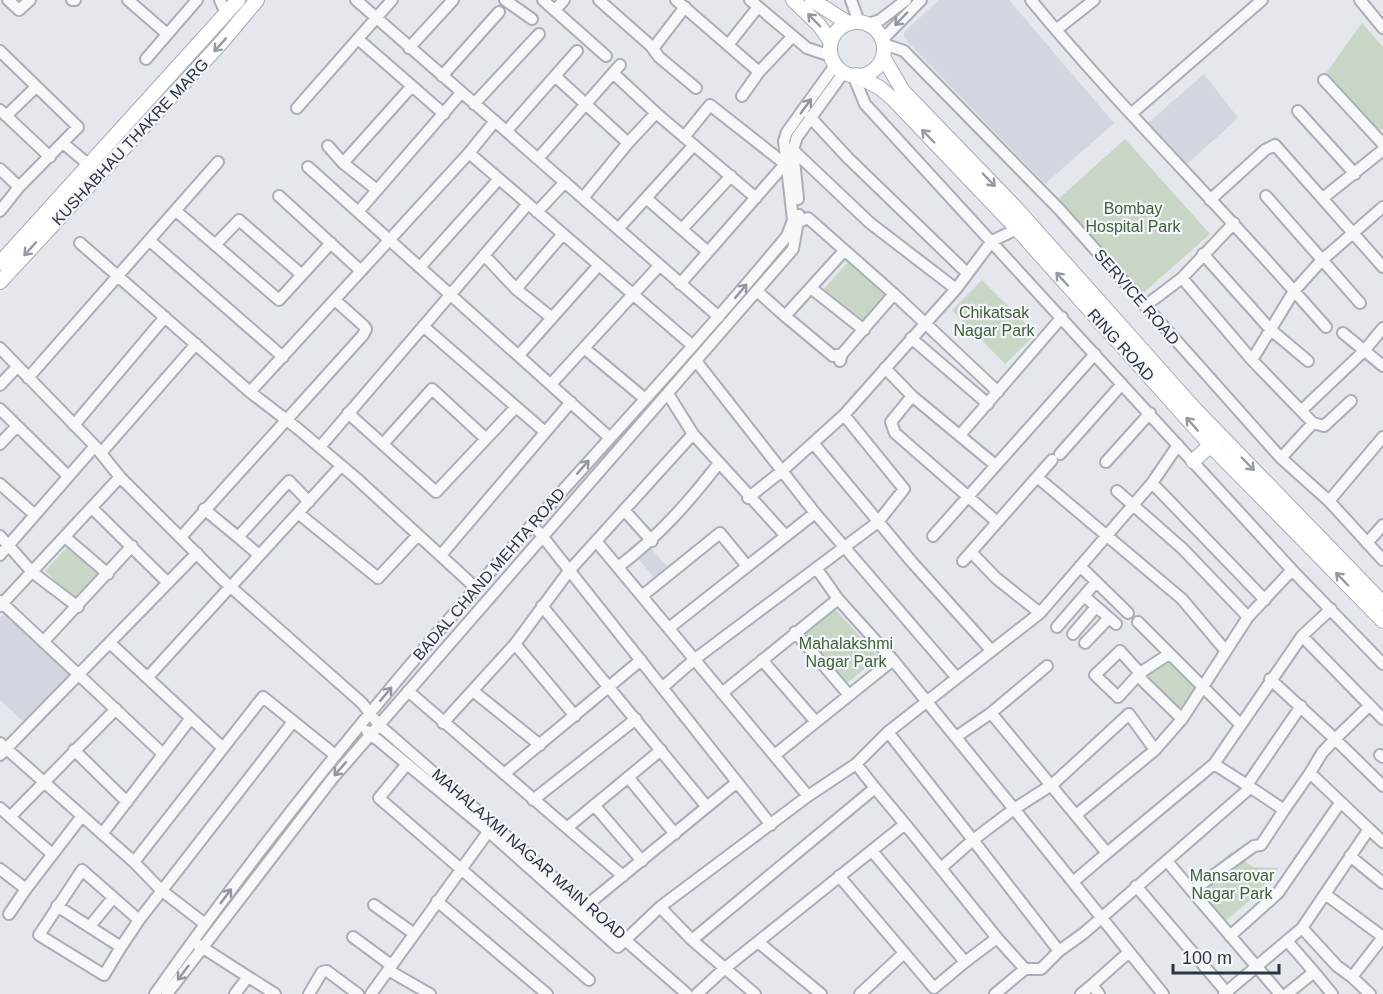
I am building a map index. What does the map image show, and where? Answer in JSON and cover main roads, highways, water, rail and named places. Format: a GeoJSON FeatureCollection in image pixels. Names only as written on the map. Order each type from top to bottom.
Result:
{"type":"FeatureCollection","features":[{"type":"Feature","properties":{"kind":"main road","name":"KUSHABHAU THAKRE MARG"},"geometry":{"type":"LineString","coordinates":[[0,263],[238,0]]}},
{"type":"Feature","properties":{"kind":"main road","name":"KUSHABHAU THAKRE MARG"},"geometry":{"type":"LineString","coordinates":[[0,282],[221,43],[257,0]]}},
{"type":"Feature","properties":{"kind":"main road","name":"RING ROAD"},"geometry":{"type":"LineString","coordinates":[[793,0],[819,25],[842,64],[893,99],[1017,230],[1211,445],[1383,621]]}},
{"type":"Feature","properties":{"kind":"main road"},"geometry":{"type":"LineString","coordinates":[[812,0],[859,23]]}},
{"type":"Feature","properties":{"kind":"main road","name":"RING ROAD"},"geometry":{"type":"LineString","coordinates":[[859,23],[883,47],[903,91],[1015,207],[1193,407],[1383,603]]}},
{"type":"Feature","properties":{"kind":"main road"},"geometry":{"type":"LineString","coordinates":[[859,23],[841,27],[842,64],[872,71],[883,47]]}},
{"type":"Feature","properties":{"kind":"main road"},"geometry":{"type":"LineString","coordinates":[[1193,461],[1211,445]]}},
{"type":"Feature","properties":{"kind":"park label","name":"Bombay Hospital Park"},"geometry":{"type":"Point","coordinates":[1133,217]}},
{"type":"Feature","properties":{"kind":"park label","name":"Chikatsak Nagar Park"},"geometry":{"type":"Point","coordinates":[994,321]}},
{"type":"Feature","properties":{"kind":"park label","name":"Mahalakshmi Nagar Park"},"geometry":{"type":"Point","coordinates":[846,652]}},
{"type":"Feature","properties":{"kind":"park label","name":"Mansarovar Nagar Park"},"geometry":{"type":"Point","coordinates":[1232,884]}}]}
